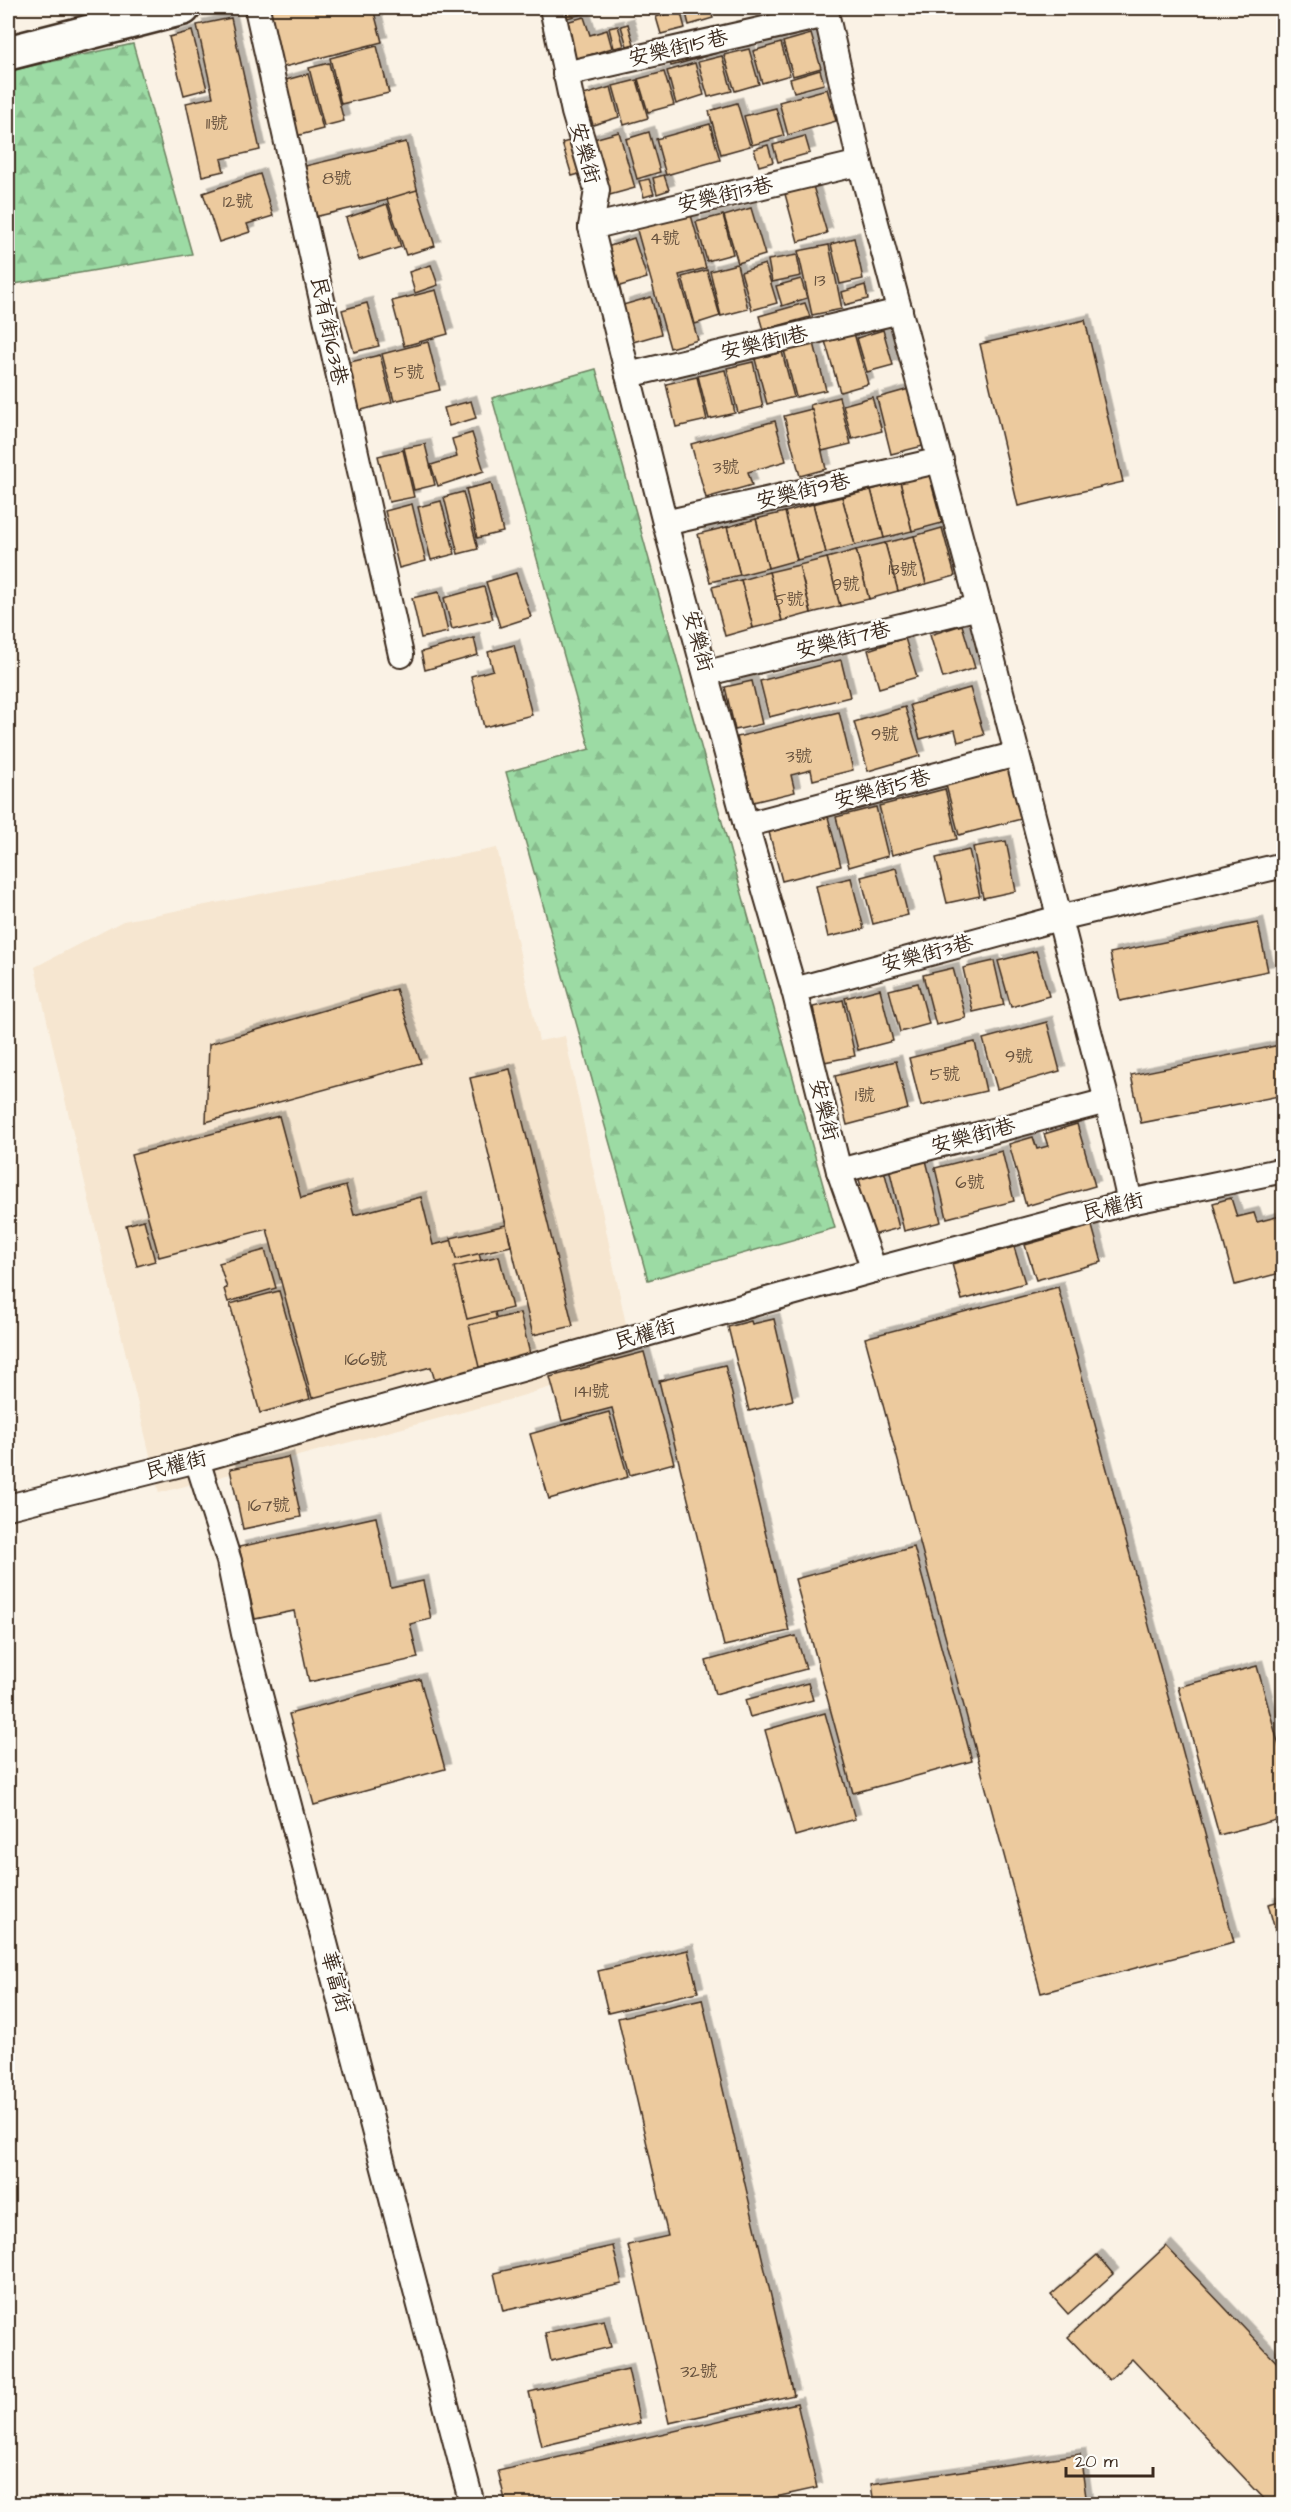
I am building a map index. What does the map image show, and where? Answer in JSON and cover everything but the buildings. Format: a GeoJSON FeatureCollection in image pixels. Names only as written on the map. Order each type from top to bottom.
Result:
{"type":"FeatureCollection","features":[{"type":"Feature","properties":{"kind":"street"},"geometry":{"type":"LineString","coordinates":[[8,53],[183,8]]}},
{"type":"Feature","properties":{"kind":"street","name":"民有街163巷"},"geometry":{"type":"LineString","coordinates":[[257,8],[401,655]]}},
{"type":"Feature","properties":{"kind":"street","name":"安樂街"},"geometry":{"type":"LineString","coordinates":[[552,8],[565,74],[597,190],[591,227],[665,523],[746,825],[794,990],[839,1172],[874,1270]]}},
{"type":"Feature","properties":{"kind":"street"},"geometry":{"type":"LineString","coordinates":[[825,11],[860,162],[941,460],[1107,1101],[1130,1202]]}},
{"type":"Feature","properties":{"kind":"street","name":"安樂街15巷"},"geometry":{"type":"LineString","coordinates":[[565,74],[825,11]]}},
{"type":"Feature","properties":{"kind":"street","name":"安樂街13巷"},"geometry":{"type":"LineString","coordinates":[[591,227],[860,162]]}},
{"type":"Feature","properties":{"kind":"street","name":"安樂街11巷"},"geometry":{"type":"LineString","coordinates":[[628,375],[900,311]]}},
{"type":"Feature","properties":{"kind":"street","name":"安樂街9巷"},"geometry":{"type":"LineString","coordinates":[[665,523],[941,460]]}},
{"type":"Feature","properties":{"kind":"street","name":"安樂街7巷"},"geometry":{"type":"LineString","coordinates":[[706,673],[979,607]]}},
{"type":"Feature","properties":{"kind":"street","name":"安樂街5巷"},"geometry":{"type":"LineString","coordinates":[[746,825],[1017,754]]}},
{"type":"Feature","properties":{"kind":"street","name":"安樂街3巷"},"geometry":{"type":"LineString","coordinates":[[794,990],[1059,918],[1284,865]]}},
{"type":"Feature","properties":{"kind":"street","name":"安樂街1巷"},"geometry":{"type":"LineString","coordinates":[[839,1172],[1107,1101]]}},
{"type":"Feature","properties":{"kind":"street","name":"民權街"},"geometry":{"type":"LineString","coordinates":[[8,1507],[197,1460],[874,1270],[1130,1202],[1284,1170]]}},
{"type":"Feature","properties":{"kind":"street","name":"華富街"},"geometry":{"type":"LineString","coordinates":[[197,1460],[228,1561],[244,1634],[472,2505]]}},
{"type":"Feature","properties":{"kind":"shaded area"},"geometry":{"type":"Polygon","coordinates":[[[497,848],[539,1041],[565,1036],[634,1362],[508,1400],[159,1493],[35,967],[123,921],[497,848]]]}},
{"type":"Feature","properties":{"kind":"green space"},"geometry":{"type":"Polygon","coordinates":[[[133,44],[192,254],[8,285],[8,71],[133,44]]]}},
{"type":"Feature","properties":{"kind":"green space"},"geometry":{"type":"Polygon","coordinates":[[[596,369],[835,1228],[648,1280],[506,772],[590,749],[492,398],[596,369]]]}}]}
